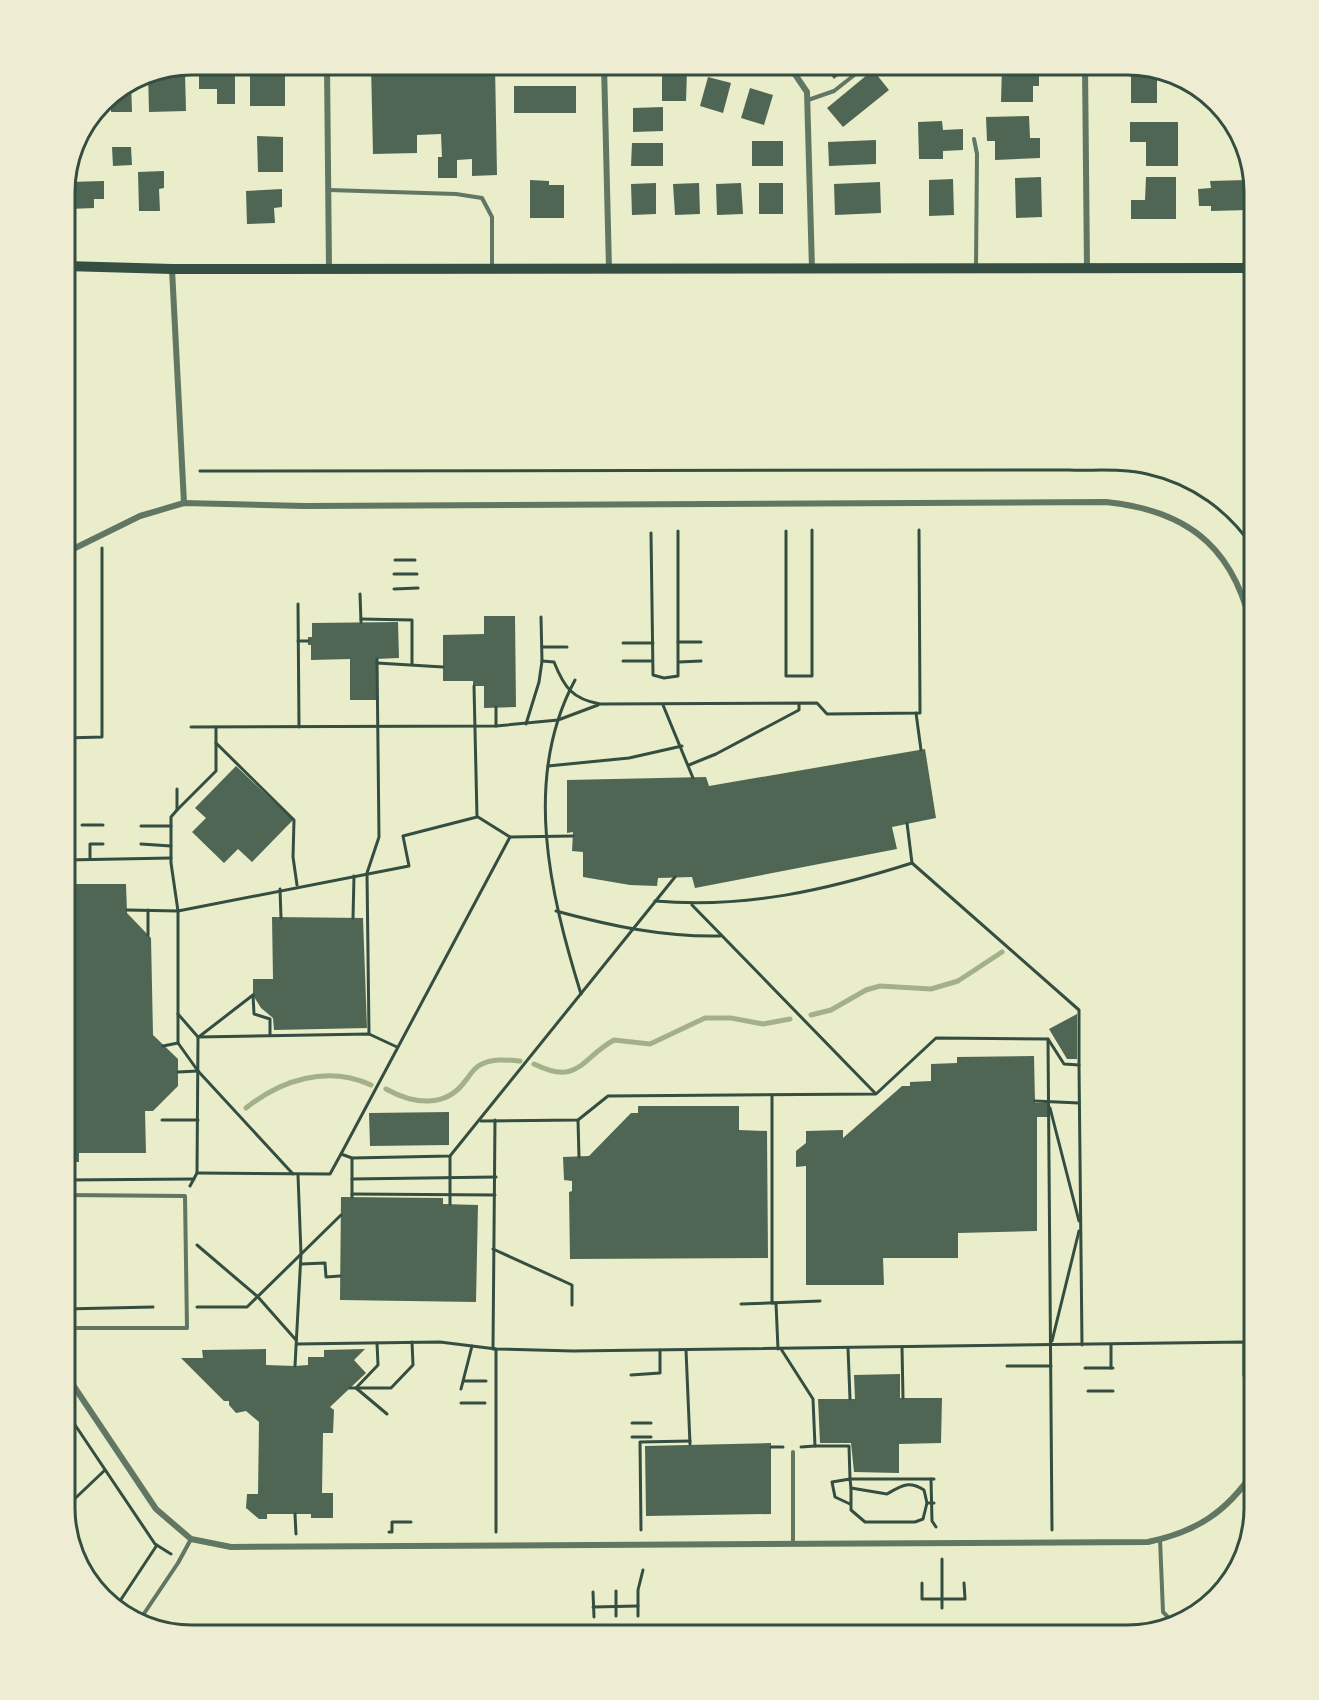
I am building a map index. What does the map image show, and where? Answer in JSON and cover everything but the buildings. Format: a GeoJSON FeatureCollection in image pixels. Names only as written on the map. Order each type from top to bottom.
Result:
{"type":"FeatureCollection","features":[{"type":"Feature","properties":{"kind":"main road"},"geometry":{"type":"LineString","coordinates":[[75,266],[172,269],[1244,268]]}},
{"type":"Feature","properties":{"kind":"street"},"geometry":{"type":"LineString","coordinates":[[327,75],[329,269]]}},
{"type":"Feature","properties":{"kind":"street"},"geometry":{"type":"LineString","coordinates":[[604,75],[609,269]]}},
{"type":"Feature","properties":{"kind":"street"},"geometry":{"type":"LineString","coordinates":[[795,75],[807,92],[812,269]]}},
{"type":"Feature","properties":{"kind":"street"},"geometry":{"type":"LineString","coordinates":[[1085,75],[1087,269]]}},
{"type":"Feature","properties":{"kind":"street"},"geometry":{"type":"LineString","coordinates":[[172,269],[184,503]]}},
{"type":"Feature","properties":{"kind":"street"},"geometry":{"type":"LineString","coordinates":[[75,548],[140,516],[184,503],[304,506],[834,505],[1077,501],[1128,504],[1167,515],[1199,534],[1213,547],[1234,575],[1244,600]]}},
{"type":"Feature","properties":{"kind":"street"},"geometry":{"type":"LineString","coordinates":[[75,1389],[156,1509],[191,1539],[231,1547],[1054,1544],[1160,1539],[1175,1536],[1215,1516],[1244,1487]]}},
{"type":"Feature","properties":{"kind":"lane"},"geometry":{"type":"LineString","coordinates":[[807,100],[834,91],[854,75]]}},
{"type":"Feature","properties":{"kind":"lane"},"geometry":{"type":"LineString","coordinates":[[974,139],[977,154],[976,269]]}},
{"type":"Feature","properties":{"kind":"lane"},"geometry":{"type":"LineString","coordinates":[[329,190],[456,194],[482,198],[492,217],[492,269]]}},
{"type":"Feature","properties":{"kind":"lane"},"geometry":{"type":"LineString","coordinates":[[75,1195],[185,1196],[187,1328],[75,1328]]}},
{"type":"Feature","properties":{"kind":"lane"},"geometry":{"type":"LineString","coordinates":[[793,1452],[794,1544]]}},
{"type":"Feature","properties":{"kind":"lane"},"geometry":{"type":"LineString","coordinates":[[143,1614],[178,1563],[191,1539]]}},
{"type":"Feature","properties":{"kind":"lane"},"geometry":{"type":"LineString","coordinates":[[1160,1539],[1163,1612],[1168,1617]]}},
{"type":"Feature","properties":{"kind":"path"},"geometry":{"type":"LineString","coordinates":[[200,471],[1069,470],[1147,473],[1202,494],[1240,527],[1244,533]]}},
{"type":"Feature","properties":{"kind":"path"},"geometry":{"type":"LineString","coordinates":[[786,531],[786,676],[812,676],[812,530]]}},
{"type":"Feature","properties":{"kind":"path"},"geometry":{"type":"LineString","coordinates":[[542,662],[554,662],[569,692],[585,701],[600,704],[817,703],[827,714],[920,713],[920,530]]}},
{"type":"Feature","properties":{"kind":"path"},"geometry":{"type":"LineString","coordinates":[[651,533],[653,675],[664,678],[678,676],[678,531]]}},
{"type":"Feature","properties":{"kind":"path"},"geometry":{"type":"LineString","coordinates":[[75,738],[102,737],[102,544]]}},
{"type":"Feature","properties":{"kind":"path"},"geometry":{"type":"LineString","coordinates":[[395,560],[415,560]]}},
{"type":"Feature","properties":{"kind":"path"},"geometry":{"type":"LineString","coordinates":[[394,574],[417,574]]}},
{"type":"Feature","properties":{"kind":"path"},"geometry":{"type":"LineString","coordinates":[[394,589],[418,588]]}},
{"type":"Feature","properties":{"kind":"path"},"geometry":{"type":"LineString","coordinates":[[360,594],[361,621],[412,620],[412,664]]}},
{"type":"Feature","properties":{"kind":"path"},"geometry":{"type":"LineString","coordinates":[[298,604],[299,727]]}},
{"type":"Feature","properties":{"kind":"path"},"geometry":{"type":"LineString","coordinates":[[526,724],[539,682],[542,662],[541,617]]}},
{"type":"Feature","properties":{"kind":"path"},"geometry":{"type":"LineString","coordinates":[[298,641],[308,641]]}},
{"type":"Feature","properties":{"kind":"path"},"geometry":{"type":"LineString","coordinates":[[678,642],[701,642]]}},
{"type":"Feature","properties":{"kind":"path"},"geometry":{"type":"LineString","coordinates":[[622,643],[652,643]]}},
{"type":"Feature","properties":{"kind":"path"},"geometry":{"type":"LineString","coordinates":[[542,647],[567,647]]}},
{"type":"Feature","properties":{"kind":"path"},"geometry":{"type":"LineString","coordinates":[[369,1034],[367,873],[379,837],[377,661],[443,667]]}},
{"type":"Feature","properties":{"kind":"path"},"geometry":{"type":"LineString","coordinates":[[623,661],[652,661]]}},
{"type":"Feature","properties":{"kind":"path"},"geometry":{"type":"LineString","coordinates":[[679,662],[702,661]]}},
{"type":"Feature","properties":{"kind":"path"},"geometry":{"type":"LineString","coordinates":[[575,680],[558,720],[548,766],[546,836],[556,911],[581,994]]}},
{"type":"Feature","properties":{"kind":"path"},"geometry":{"type":"LineString","coordinates":[[474,686],[477,817]]}},
{"type":"Feature","properties":{"kind":"path"},"geometry":{"type":"LineString","coordinates":[[191,727],[496,726],[558,720],[600,704]]}},
{"type":"Feature","properties":{"kind":"path"},"geometry":{"type":"LineString","coordinates":[[688,765],[752,737],[799,710],[799,704]]}},
{"type":"Feature","properties":{"kind":"path"},"geometry":{"type":"LineString","coordinates":[[663,705],[663,710],[681,746],[693,778]]}},
{"type":"Feature","properties":{"kind":"path"},"geometry":{"type":"LineString","coordinates":[[496,708],[496,726]]}},
{"type":"Feature","properties":{"kind":"path"},"geometry":{"type":"LineString","coordinates":[[915,713],[921,750]]}},
{"type":"Feature","properties":{"kind":"path"},"geometry":{"type":"LineString","coordinates":[[216,727],[216,771],[171,817],[171,858],[178,911],[178,1043],[198,1071],[293,1174]]}},
{"type":"Feature","properties":{"kind":"path"},"geometry":{"type":"LineString","coordinates":[[216,743],[294,820],[293,857],[297,886]]}},
{"type":"Feature","properties":{"kind":"path"},"geometry":{"type":"LineString","coordinates":[[548,766],[629,758],[681,746]]}},
{"type":"Feature","properties":{"kind":"path"},"geometry":{"type":"LineString","coordinates":[[177,789],[177,810]]}},
{"type":"Feature","properties":{"kind":"path"},"geometry":{"type":"LineString","coordinates":[[127,910],[178,911],[280,889],[409,866],[403,836],[477,817],[510,837],[573,836]]}},
{"type":"Feature","properties":{"kind":"path"},"geometry":{"type":"LineString","coordinates":[[907,823],[912,863],[1079,1010],[1082,1345]]}},
{"type":"Feature","properties":{"kind":"path"},"geometry":{"type":"LineString","coordinates":[[82,825],[103,825]]}},
{"type":"Feature","properties":{"kind":"path"},"geometry":{"type":"LineString","coordinates":[[141,826],[171,826]]}},
{"type":"Feature","properties":{"kind":"path"},"geometry":{"type":"LineString","coordinates":[[198,1173],[330,1174],[510,837]]}},
{"type":"Feature","properties":{"kind":"path"},"geometry":{"type":"LineString","coordinates":[[90,860],[90,844],[103,844]]}},
{"type":"Feature","properties":{"kind":"path"},"geometry":{"type":"LineString","coordinates":[[141,844],[171,846]]}},
{"type":"Feature","properties":{"kind":"path"},"geometry":{"type":"LineString","coordinates":[[75,860],[171,858]]}},
{"type":"Feature","properties":{"kind":"path"},"geometry":{"type":"LineString","coordinates":[[655,901],[692,905],[778,898],[838,885],[912,863]]}},
{"type":"Feature","properties":{"kind":"path"},"geometry":{"type":"LineString","coordinates":[[353,918],[354,876]]}},
{"type":"Feature","properties":{"kind":"path"},"geometry":{"type":"LineString","coordinates":[[450,1204],[450,1156],[481,1121],[675,877]]}},
{"type":"Feature","properties":{"kind":"path"},"geometry":{"type":"LineString","coordinates":[[280,889],[281,918]]}},
{"type":"Feature","properties":{"kind":"path"},"geometry":{"type":"LineString","coordinates":[[692,905],[876,1094]]}},
{"type":"Feature","properties":{"kind":"path"},"geometry":{"type":"LineString","coordinates":[[148,910],[148,934]]}},
{"type":"Feature","properties":{"kind":"path"},"geometry":{"type":"LineString","coordinates":[[556,911],[632,930],[692,937],[721,936]]}},
{"type":"Feature","properties":{"kind":"path"},"geometry":{"type":"LineString","coordinates":[[198,1037],[253,995],[254,1014],[270,1019],[270,1035]]}},
{"type":"Feature","properties":{"kind":"path"},"geometry":{"type":"LineString","coordinates":[[178,1014],[198,1037],[198,1173],[185,1196]]}},
{"type":"Feature","properties":{"kind":"path"},"geometry":{"type":"LineString","coordinates":[[313,1029],[313,1035]]}},
{"type":"Feature","properties":{"kind":"path"},"geometry":{"type":"LineString","coordinates":[[198,1037],[369,1034],[398,1047]]}},
{"type":"Feature","properties":{"kind":"path"},"geometry":{"type":"LineString","coordinates":[[481,1121],[579,1120],[608,1096],[876,1094],[936,1038],[1048,1039]]}},
{"type":"Feature","properties":{"kind":"path"},"geometry":{"type":"LineString","coordinates":[[1048,1039],[1064,1064],[1079,1065]]}},
{"type":"Feature","properties":{"kind":"path"},"geometry":{"type":"LineString","coordinates":[[1048,1039],[1052,1530]]}},
{"type":"Feature","properties":{"kind":"path"},"geometry":{"type":"LineString","coordinates":[[164,1046],[178,1043]]}},
{"type":"Feature","properties":{"kind":"path"},"geometry":{"type":"LineString","coordinates":[[178,1072],[198,1071]]}},
{"type":"Feature","properties":{"kind":"path"},"geometry":{"type":"LineString","coordinates":[[771,1303],[772,1095]]}},
{"type":"Feature","properties":{"kind":"path"},"geometry":{"type":"LineString","coordinates":[[1035,1101],[1079,1103]]}},
{"type":"Feature","properties":{"kind":"path"},"geometry":{"type":"LineString","coordinates":[[1049,1103],[1080,1226],[1051,1346]]}},
{"type":"Feature","properties":{"kind":"path"},"geometry":{"type":"LineString","coordinates":[[162,1120],[198,1120]]}},
{"type":"Feature","properties":{"kind":"path"},"geometry":{"type":"LineString","coordinates":[[495,1120],[496,1177],[493,1249],[496,1532]]}},
{"type":"Feature","properties":{"kind":"path"},"geometry":{"type":"LineString","coordinates":[[579,1120],[579,1157]]}},
{"type":"Feature","properties":{"kind":"path"},"geometry":{"type":"LineString","coordinates":[[341,1154],[352,1158],[450,1156]]}},
{"type":"Feature","properties":{"kind":"path"},"geometry":{"type":"LineString","coordinates":[[352,1158],[352,1196],[495,1195]]}},
{"type":"Feature","properties":{"kind":"path"},"geometry":{"type":"LineString","coordinates":[[295,1366],[301,1264],[298,1175]]}},
{"type":"Feature","properties":{"kind":"path"},"geometry":{"type":"LineString","coordinates":[[352,1179],[496,1177]]}},
{"type":"Feature","properties":{"kind":"path"},"geometry":{"type":"LineString","coordinates":[[75,1180],[194,1179]]}},
{"type":"Feature","properties":{"kind":"path"},"geometry":{"type":"LineString","coordinates":[[192,1307],[247,1307],[341,1215]]}},
{"type":"Feature","properties":{"kind":"path"},"geometry":{"type":"LineString","coordinates":[[186,1235],[258,1297],[297,1343],[412,1342],[494,1349],[686,1350],[1244,1342],[1244,1376]]}},
{"type":"Feature","properties":{"kind":"path"},"geometry":{"type":"LineString","coordinates":[[493,1249],[572,1285],[573,1305]]}},
{"type":"Feature","properties":{"kind":"path"},"geometry":{"type":"LineString","coordinates":[[301,1264],[326,1263],[326,1276],[340,1276]]}},
{"type":"Feature","properties":{"kind":"path"},"geometry":{"type":"LineString","coordinates":[[741,1304],[820,1301]]}},
{"type":"Feature","properties":{"kind":"path"},"geometry":{"type":"LineString","coordinates":[[776,1303],[779,1349],[813,1400],[815,1446],[849,1446],[851,1510],[865,1522],[915,1522],[923,1519],[931,1503]]}},
{"type":"Feature","properties":{"kind":"path"},"geometry":{"type":"LineString","coordinates":[[75,1309],[153,1307]]}},
{"type":"Feature","properties":{"kind":"path"},"geometry":{"type":"LineString","coordinates":[[350,1388],[391,1388],[413,1365],[412,1342]]}},
{"type":"Feature","properties":{"kind":"path"},"geometry":{"type":"LineString","coordinates":[[356,1388],[378,1365],[377,1343]]}},
{"type":"Feature","properties":{"kind":"path"},"geometry":{"type":"LineString","coordinates":[[1085,1368],[1112,1368],[1111,1345]]}},
{"type":"Feature","properties":{"kind":"path"},"geometry":{"type":"LineString","coordinates":[[461,1389],[472,1346]]}},
{"type":"Feature","properties":{"kind":"path"},"geometry":{"type":"LineString","coordinates":[[902,1347],[903,1398]]}},
{"type":"Feature","properties":{"kind":"path"},"geometry":{"type":"LineString","coordinates":[[848,1348],[850,1399]]}},
{"type":"Feature","properties":{"kind":"path"},"geometry":{"type":"LineString","coordinates":[[631,1375],[660,1373],[660,1350]]}},
{"type":"Feature","properties":{"kind":"path"},"geometry":{"type":"LineString","coordinates":[[641,1530],[640,1442],[690,1442],[686,1350]]}},
{"type":"Feature","properties":{"kind":"path"},"geometry":{"type":"LineString","coordinates":[[1007,1366],[1051,1366]]}},
{"type":"Feature","properties":{"kind":"path"},"geometry":{"type":"LineString","coordinates":[[464,1381],[486,1381]]}},
{"type":"Feature","properties":{"kind":"path"},"geometry":{"type":"LineString","coordinates":[[356,1388],[387,1414]]}},
{"type":"Feature","properties":{"kind":"path"},"geometry":{"type":"LineString","coordinates":[[1088,1391],[1113,1391]]}},
{"type":"Feature","properties":{"kind":"path"},"geometry":{"type":"LineString","coordinates":[[461,1403],[485,1403]]}},
{"type":"Feature","properties":{"kind":"path"},"geometry":{"type":"LineString","coordinates":[[632,1423],[651,1423]]}},
{"type":"Feature","properties":{"kind":"path"},"geometry":{"type":"LineString","coordinates":[[75,1426],[157,1545],[171,1554]]}},
{"type":"Feature","properties":{"kind":"path"},"geometry":{"type":"LineString","coordinates":[[632,1437],[651,1437]]}},
{"type":"Feature","properties":{"kind":"path"},"geometry":{"type":"LineString","coordinates":[[75,1498],[105,1470]]}},
{"type":"Feature","properties":{"kind":"path"},"geometry":{"type":"LineString","coordinates":[[850,1504],[835,1497],[832,1482],[850,1479],[932,1479],[932,1521],[936,1527]]}},
{"type":"Feature","properties":{"kind":"path"},"geometry":{"type":"LineString","coordinates":[[851,1488],[887,1494],[900,1484],[916,1485],[924,1491],[931,1503]]}},
{"type":"Feature","properties":{"kind":"path"},"geometry":{"type":"LineString","coordinates":[[295,1514],[295,1534],[306,1533]]}},
{"type":"Feature","properties":{"kind":"path"},"geometry":{"type":"LineString","coordinates":[[381,1532],[392,1532],[392,1522],[411,1522]]}},
{"type":"Feature","properties":{"kind":"path"},"geometry":{"type":"LineString","coordinates":[[121,1600],[157,1545]]}},
{"type":"Feature","properties":{"kind":"path"},"geometry":{"type":"LineString","coordinates":[[942,1559],[942,1608]]}},
{"type":"Feature","properties":{"kind":"path"},"geometry":{"type":"LineString","coordinates":[[638,1616],[638,1590],[643,1570]]}},
{"type":"Feature","properties":{"kind":"path"},"geometry":{"type":"LineString","coordinates":[[922,1583],[922,1599],[965,1599],[964,1583]]}},
{"type":"Feature","properties":{"kind":"path"},"geometry":{"type":"LineString","coordinates":[[616,1591],[616,1616]]}},
{"type":"Feature","properties":{"kind":"path"},"geometry":{"type":"LineString","coordinates":[[593,1592],[594,1617]]}},
{"type":"Feature","properties":{"kind":"path"},"geometry":{"type":"LineString","coordinates":[[593,1607],[638,1606]]}},
{"type":"Feature","properties":{"kind":"waterway"},"geometry":{"type":"LineString","coordinates":[[811,1015],[831,1010],[866,990],[880,986],[931,989],[958,981],[1002,952]]}},
{"type":"Feature","properties":{"kind":"waterway"},"geometry":{"type":"LineString","coordinates":[[534,1064],[549,1070],[570,1071],[614,1040],[650,1044],[705,1018],[731,1018],[763,1024],[790,1019]]}},
{"type":"Feature","properties":{"kind":"waterway"},"geometry":{"type":"LineString","coordinates":[[386,1089],[407,1098],[439,1100],[458,1089],[475,1069],[486,1062],[520,1061]]}},
{"type":"Feature","properties":{"kind":"waterway"},"geometry":{"type":"LineString","coordinates":[[246,1108],[274,1090],[305,1078],[338,1076],[371,1085]]}}]}
